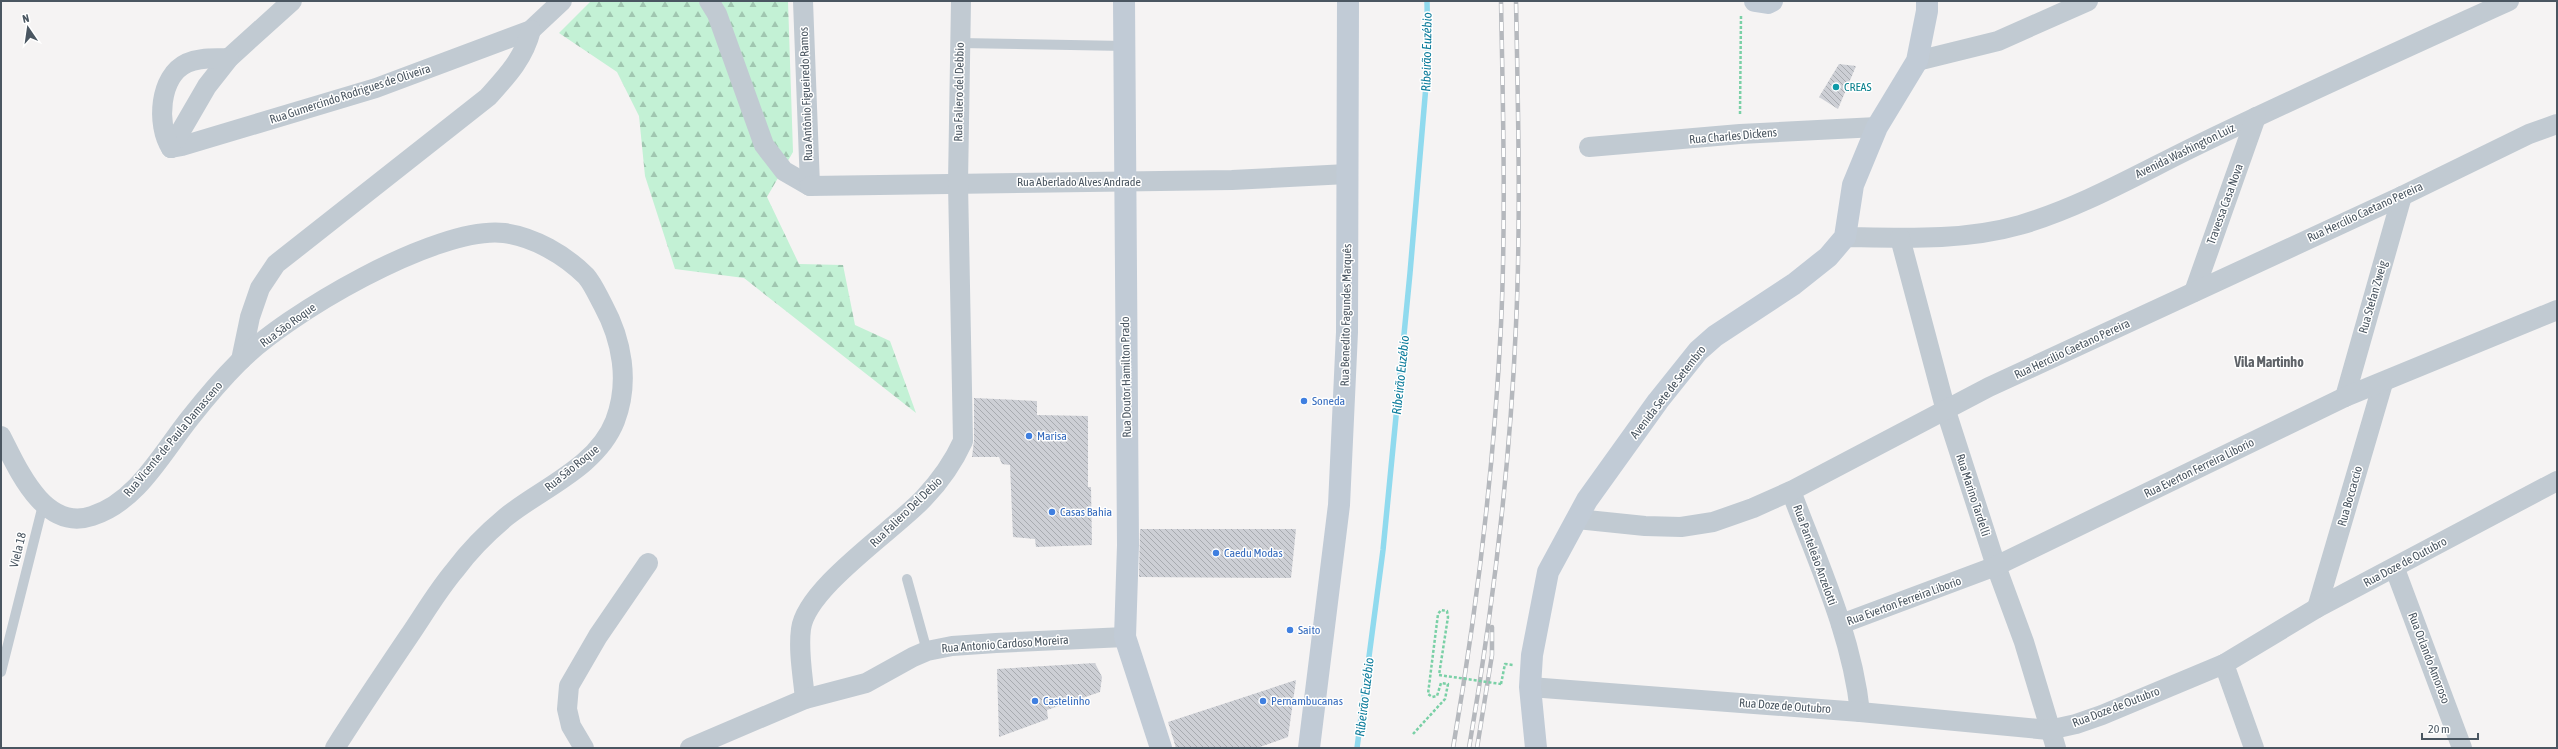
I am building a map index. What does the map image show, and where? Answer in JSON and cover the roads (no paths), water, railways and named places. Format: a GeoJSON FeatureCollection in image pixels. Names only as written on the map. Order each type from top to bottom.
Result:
{"type":"FeatureCollection","features":[{"type":"Feature","properties":{"kind":"main road","name":"Rua Doutor Hamilton Prado"},"geometry":{"type":"LineString","coordinates":[[1124,1],[1124,182],[1128,546],[1125,637],[1161,748]]}},
{"type":"Feature","properties":{"kind":"main road","name":"Rua Benedito Fagundes Marquês"},"geometry":{"type":"LineString","coordinates":[[1309,748],[1339,505],[1347,332],[1348,1]]}},
{"type":"Feature","properties":{"kind":"main road"},"geometry":{"type":"LineString","coordinates":[[1748,5],[1768,3],[1772,1]]}},
{"type":"Feature","properties":{"kind":"main road"},"geometry":{"type":"LineString","coordinates":[[1845,237],[1853,185],[1877,126],[1917,61],[1927,11],[1927,1]]}},
{"type":"Feature","properties":{"kind":"main road","name":"Avenida Sete de Setembro"},"geometry":{"type":"LineString","coordinates":[[1536,748],[1530,687],[1532,655],[1548,572],[1587,500],[1698,351],[1715,336],[1794,284],[1828,257],[1845,237]]}},
{"type":"Feature","properties":{"kind":"street"},"geometry":{"type":"LineString","coordinates":[[171,148],[207,86],[229,58],[292,1]]}},
{"type":"Feature","properties":{"kind":"street","name":"Rua Gumercindo Rodrigues de Oliveira"},"geometry":{"type":"LineString","coordinates":[[171,148],[376,88],[531,30],[562,1]]}},
{"type":"Feature","properties":{"kind":"street"},"geometry":{"type":"LineString","coordinates":[[709,1],[717,14],[764,145],[784,171],[810,186]]}},
{"type":"Feature","properties":{"kind":"street","name":"Rua Antônio Figueiredo Ramos"},"geometry":{"type":"LineString","coordinates":[[803,1],[810,186]]}},
{"type":"Feature","properties":{"kind":"street","name":"Rua Faliero del Debbio"},"geometry":{"type":"LineString","coordinates":[[958,183],[961,1]]}},
{"type":"Feature","properties":{"kind":"street"},"geometry":{"type":"LineString","coordinates":[[1917,61],[1998,41],[2088,1]]}},
{"type":"Feature","properties":{"kind":"street","name":"Avenida Washington Luiz"},"geometry":{"type":"LineString","coordinates":[[1845,237],[1900,238],[1977,234],[2019,225],[2051,214],[2104,191],[2256,117],[2509,1]]}},
{"type":"Feature","properties":{"kind":"street"},"geometry":{"type":"LineString","coordinates":[[241,360],[250,317],[260,288],[276,264],[488,97],[517,64],[527,47],[531,30]]}},
{"type":"Feature","properties":{"kind":"street"},"geometry":{"type":"LineString","coordinates":[[171,148],[162,130],[162,115],[168,85],[174,74],[185,64],[197,59],[229,58]]}},
{"type":"Feature","properties":{"kind":"street","name":"Travessa Casa Nova"},"geometry":{"type":"LineString","coordinates":[[2194,292],[2256,117]]}},
{"type":"Feature","properties":{"kind":"street","name":"Rua Hercilio Caetano Pereira"},"geometry":{"type":"LineString","coordinates":[[1578,519],[1645,526],[1681,527],[1713,522],[1791,491],[1946,412],[1989,387],[2402,196],[2529,134],[2557,124]]}},
{"type":"Feature","properties":{"kind":"street","name":"Rua Charles Dickens"},"geometry":{"type":"LineString","coordinates":[[1589,147],[1740,134],[1877,126]]}},
{"type":"Feature","properties":{"kind":"street","name":"Rua Aberlado Alves Andrade"},"geometry":{"type":"LineString","coordinates":[[810,186],[1124,182],[1347,174]]}},
{"type":"Feature","properties":{"kind":"street","name":"Rua Faliero Del Debio"},"geometry":{"type":"LineString","coordinates":[[805,699],[801,629],[808,611],[825,585],[924,499],[949,470],[963,441],[958,183]]}},
{"type":"Feature","properties":{"kind":"street","name":"Rua Stefan Zweig"},"geometry":{"type":"LineString","coordinates":[[2345,398],[2402,196]]}},
{"type":"Feature","properties":{"kind":"street","name":"Rua São Roque"},"geometry":{"type":"LineString","coordinates":[[241,360],[305,310],[374,271],[455,238],[502,233],[542,243],[586,277],[617,332],[622,362],[622,389],[615,420],[600,448],[565,476],[505,518],[455,570],[336,748]]}},
{"type":"Feature","properties":{"kind":"street","name":"Rua Marino Tardelli"},"geometry":{"type":"LineString","coordinates":[[1900,238],[1946,412],[1996,566],[2024,642],[2049,730],[2056,748]]}},
{"type":"Feature","properties":{"kind":"street","name":"Rua Everton Ferreira Liborio"},"geometry":{"type":"LineString","coordinates":[[1841,624],[1996,566],[2345,398],[2557,310]]}},
{"type":"Feature","properties":{"kind":"street","name":"Rua Vicente de Paula Damasceno"},"geometry":{"type":"LineString","coordinates":[[1,436],[18,469],[43,505],[64,518],[89,518],[114,507],[135,489],[191,417],[241,360]]}},
{"type":"Feature","properties":{"kind":"street","name":"Rua Boccaccio"},"geometry":{"type":"LineString","coordinates":[[2317,608],[2383,383]]}},
{"type":"Feature","properties":{"kind":"street","name":"Rua Doze de Outubro"},"geometry":{"type":"LineString","coordinates":[[1530,687],[1860,712],[2049,730],[2076,724],[2102,715],[2224,664],[2317,608],[2557,481]]}},
{"type":"Feature","properties":{"kind":"street","name":"Rua Panteleão Anzelotti"},"geometry":{"type":"LineString","coordinates":[[1791,491],[1841,624],[1854,672],[1860,712]]}},
{"type":"Feature","properties":{"kind":"street"},"geometry":{"type":"LineString","coordinates":[[584,748],[569,720],[567,709],[569,686],[598,636],[648,563]]}},
{"type":"Feature","properties":{"kind":"street","name":"Rua Orlando Amoroso"},"geometry":{"type":"LineString","coordinates":[[2395,568],[2462,748]]}},
{"type":"Feature","properties":{"kind":"street","name":"Rua Antonio Cardoso Moreira"},"geometry":{"type":"LineString","coordinates":[[690,748],[805,699],[866,683],[927,651],[952,646],[1125,637]]}},
{"type":"Feature","properties":{"kind":"street"},"geometry":{"type":"LineString","coordinates":[[2224,664],[2254,748]]}},
{"type":"Feature","properties":{"kind":"lane"},"geometry":{"type":"LineString","coordinates":[[960,43],[1125,46]]}},
{"type":"Feature","properties":{"kind":"lane","name":"Viela 18"},"geometry":{"type":"LineString","coordinates":[[1,672],[43,505]]}},
{"type":"Feature","properties":{"kind":"lane"},"geometry":{"type":"LineString","coordinates":[[907,579],[927,651]]}},
{"type":"Feature","properties":{"kind":"waterway","name":"Ribeirão Euzébio"},"geometry":{"type":"LineString","coordinates":[[1357,748],[1383,550],[1410,273],[1428,62],[1427,1]]}},
{"type":"Feature","properties":{"kind":"railway"},"geometry":{"type":"LineString","coordinates":[[1453,748],[1477,590],[1489,484],[1498,378],[1503,284],[1504,204],[1501,1]]}},
{"type":"Feature","properties":{"kind":"railway"},"geometry":{"type":"LineString","coordinates":[[1469,748],[1493,590],[1510,431],[1518,284],[1519,204],[1516,1]]}},
{"type":"Feature","properties":{"kind":"railway"},"geometry":{"type":"LineString","coordinates":[[1477,748],[1492,655],[1492,627]]}},
{"type":"Feature","properties":{"kind":"place","name":"CREAS"},"geometry":{"type":"Point","coordinates":[1836,87]}},
{"type":"Feature","properties":{"kind":"place","name":"Soneda"},"geometry":{"type":"Point","coordinates":[1304,401]}},
{"type":"Feature","properties":{"kind":"place","name":"Marisa"},"geometry":{"type":"Point","coordinates":[1029,436]}},
{"type":"Feature","properties":{"kind":"place","name":"Casas Bahia"},"geometry":{"type":"Point","coordinates":[1052,512]}},
{"type":"Feature","properties":{"kind":"place","name":"Caedu Modas"},"geometry":{"type":"Point","coordinates":[1216,553]}},
{"type":"Feature","properties":{"kind":"place","name":"Saito"},"geometry":{"type":"Point","coordinates":[1290,630]}},
{"type":"Feature","properties":{"kind":"place","name":"Castelinho"},"geometry":{"type":"Point","coordinates":[1035,701]}},
{"type":"Feature","properties":{"kind":"place","name":"Pernambucanas"},"geometry":{"type":"Point","coordinates":[1263,701]}},
{"type":"Feature","properties":{"kind":"district","name":"Vila Martinho"},"geometry":{"type":"Point","coordinates":[2269,362]}}]}
